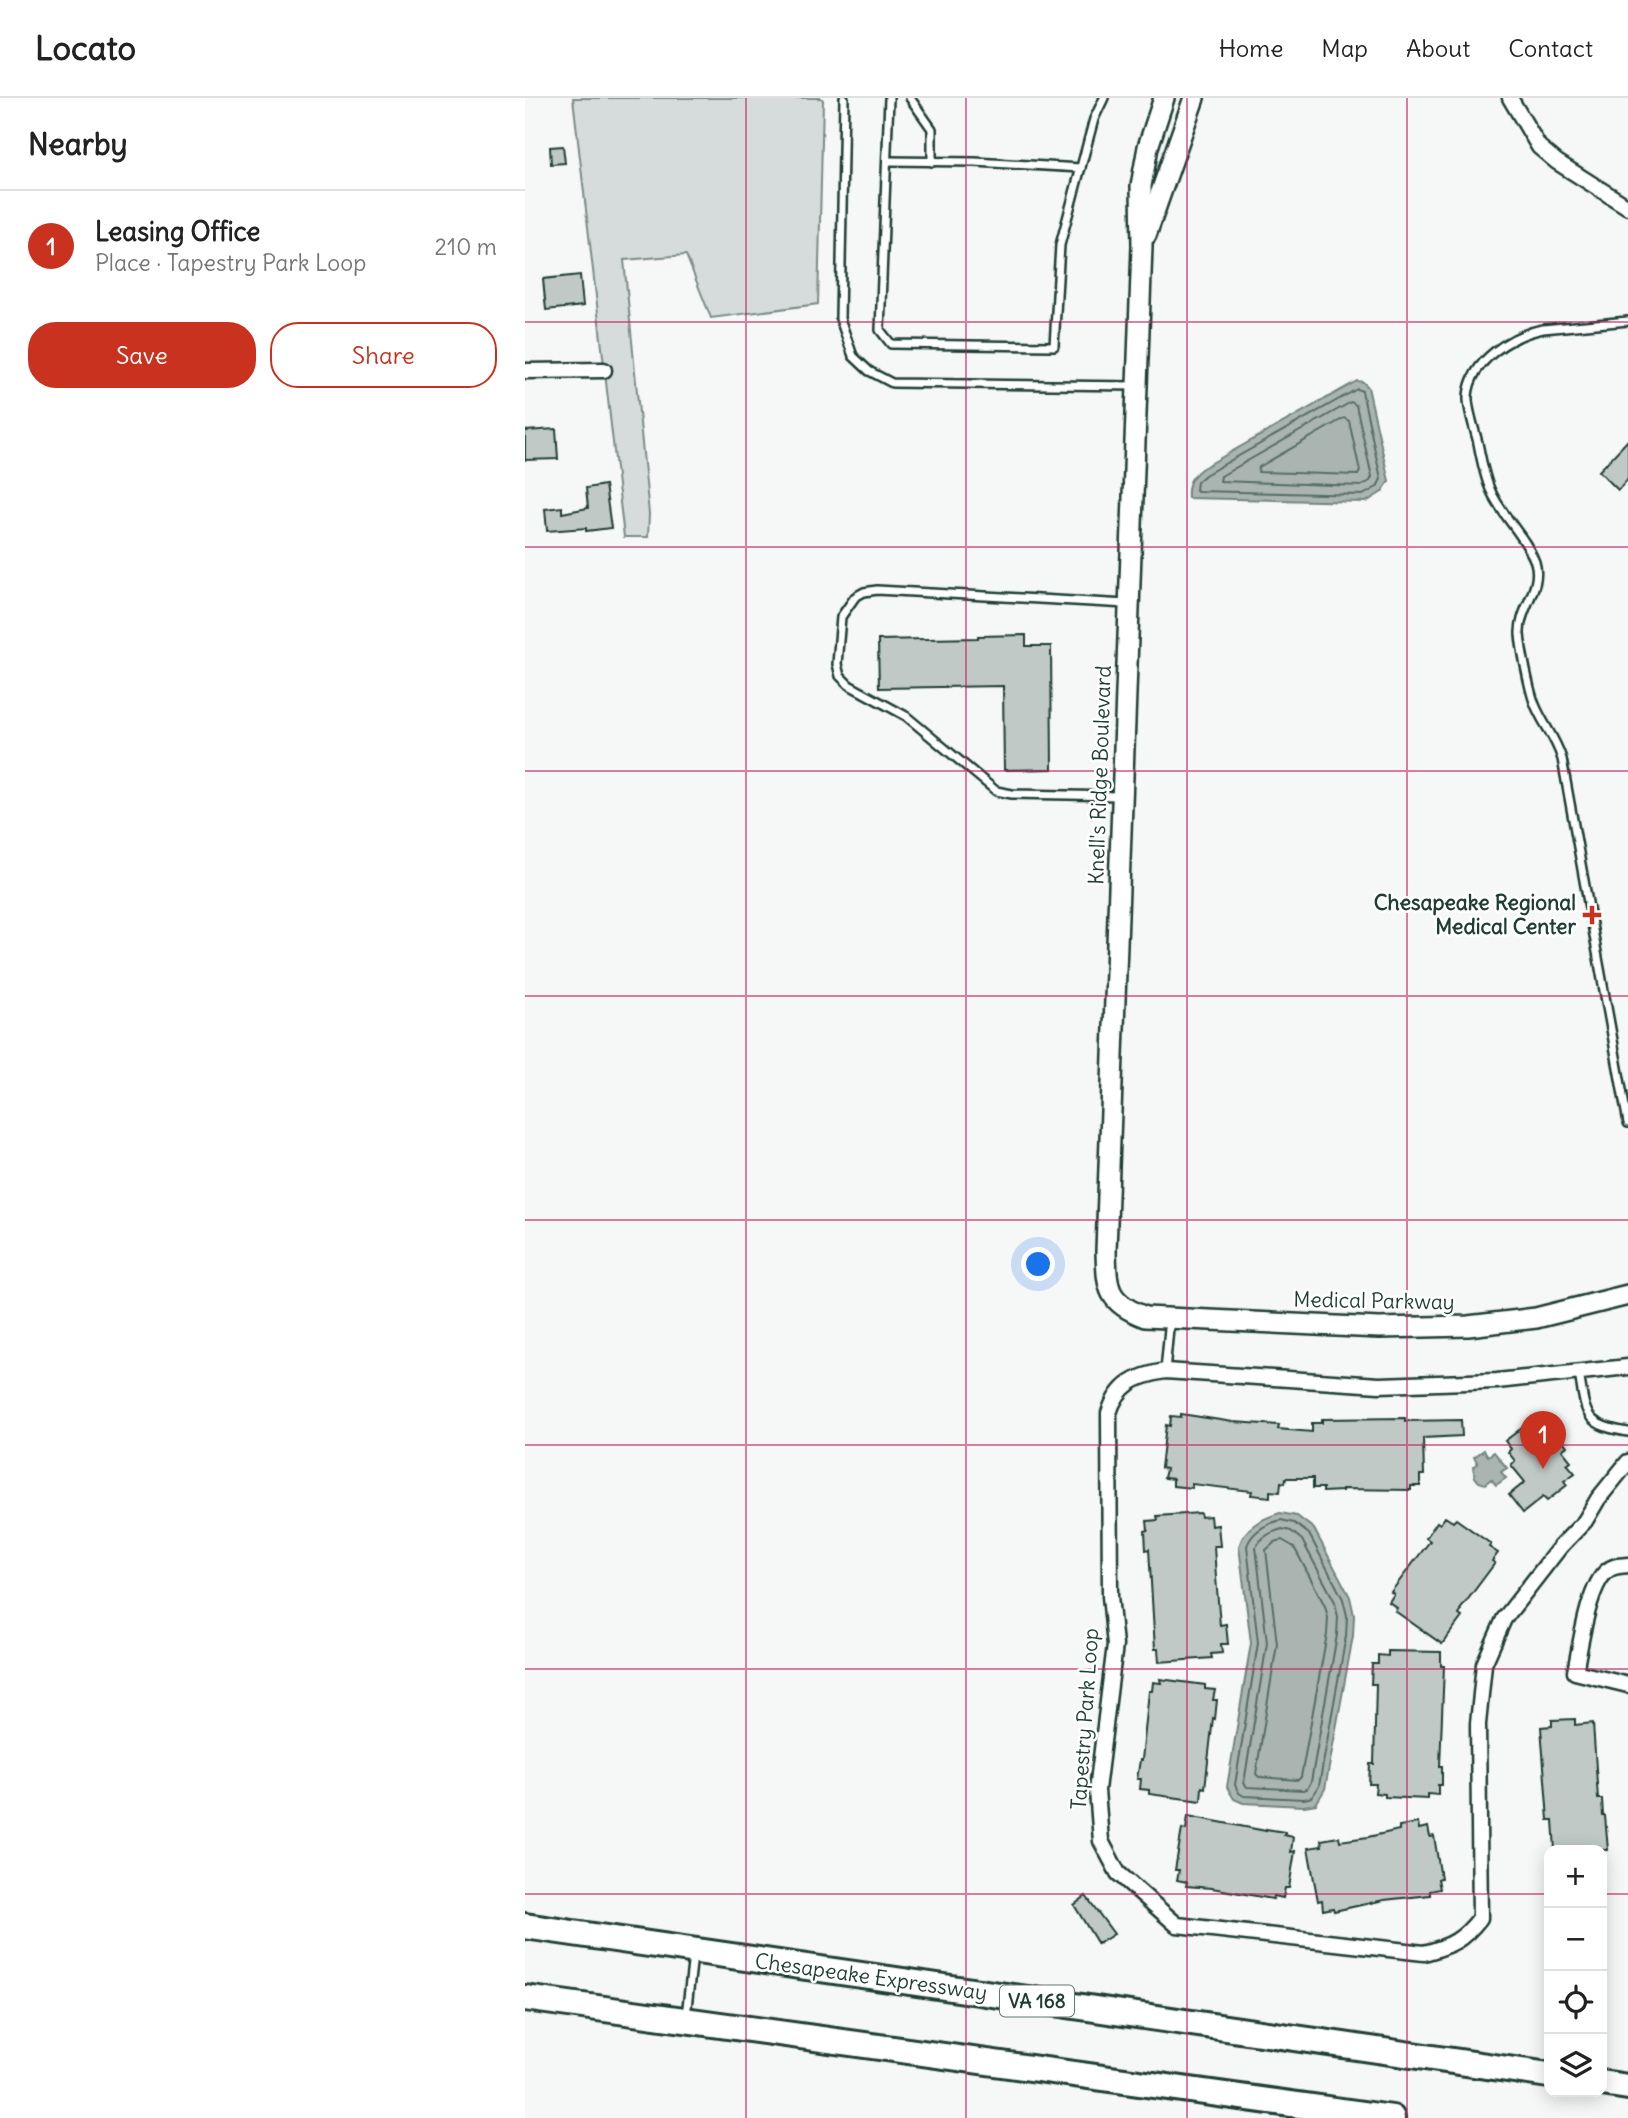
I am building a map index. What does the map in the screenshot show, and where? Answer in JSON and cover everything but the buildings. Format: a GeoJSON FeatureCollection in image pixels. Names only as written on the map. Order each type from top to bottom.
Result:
{"type":"FeatureCollection","features":[{"type":"Feature","properties":{"kind":"highway","name":"Chesapeake Expressway"},"geometry":{"type":"LineString","coordinates":[[525,1926],[1544,2074]]}},
{"type":"Feature","properties":{"kind":"highway"},"geometry":{"type":"LineString","coordinates":[[525,1998],[1392,2118]]}},
{"type":"Feature","properties":{"kind":"highway"},"geometry":{"type":"LineString","coordinates":[[1607,2084],[1628,2087]]}},
{"type":"Feature","properties":{"kind":"street","name":"Knell's Ridge Boulevard"},"geometry":{"type":"LineString","coordinates":[[1119,1304],[1113,1296],[1107,1275],[1106,1251],[1142,246],[1141,186],[1148,147],[1164,98]]}},
{"type":"Feature","properties":{"kind":"street","name":"Knell's Ridge Boulevard"},"geometry":{"type":"LineString","coordinates":[[1142,246],[1194,98]]}},
{"type":"Feature","properties":{"kind":"street"},"geometry":{"type":"LineString","coordinates":[[1510,98],[1539,147],[1557,162],[1628,207]]}},
{"type":"Feature","properties":{"kind":"street"},"geometry":{"type":"LineString","coordinates":[[525,371],[604,370]]}},
{"type":"Feature","properties":{"kind":"street","name":"Medical Parkway"},"geometry":{"type":"LineString","coordinates":[[1119,1304],[1145,1317],[1379,1328],[1468,1326],[1536,1318],[1628,1295]]}},
{"type":"Feature","properties":{"kind":"street","name":"Tapestry Park Loop"},"geometry":{"type":"LineString","coordinates":[[1628,1367],[1497,1381],[1378,1385],[1165,1371],[1143,1375],[1126,1385],[1114,1399],[1109,1413],[1110,1595],[1115,1645],[1097,1790],[1101,1841],[1118,1873],[1177,1925],[1425,1953],[1446,1948],[1466,1935],[1480,1918],[1478,1724],[1483,1664],[1504,1619],[1560,1547],[1585,1521],[1598,1499],[1628,1462]]}},
{"type":"Feature","properties":{"kind":"street"},"geometry":{"type":"LineString","coordinates":[[1628,1565],[1614,1566],[1607,1570],[1594,1587],[1575,1672],[1628,1685]]}},
{"type":"Feature","properties":{"kind":"lane"},"geometry":{"type":"LineString","coordinates":[[844,98],[840,318],[853,356],[869,371],[892,383],[1136,386]]}},
{"type":"Feature","properties":{"kind":"lane"},"geometry":{"type":"LineString","coordinates":[[889,98],[880,330],[891,344],[1053,346],[1060,245],[1094,119],[1104,98]]}},
{"type":"Feature","properties":{"kind":"lane"},"geometry":{"type":"LineString","coordinates":[[910,98],[932,129],[932,162]]}},
{"type":"Feature","properties":{"kind":"lane"},"geometry":{"type":"LineString","coordinates":[[887,161],[1081,168]]}},
{"type":"Feature","properties":{"kind":"lane"},"geometry":{"type":"LineString","coordinates":[[1628,321],[1543,329],[1511,340],[1477,370],[1468,397],[1490,489],[1534,559],[1536,584],[1521,620],[1520,634],[1534,703],[1557,743],[1562,759],[1628,1123]]}},
{"type":"Feature","properties":{"kind":"lane"},"geometry":{"type":"LineString","coordinates":[[1122,796],[1012,794],[996,791],[906,716],[849,685],[840,676],[837,664],[841,617],[855,597],[864,592],[877,590],[1128,604]]}},
{"type":"Feature","properties":{"kind":"lane"},"geometry":{"type":"LineString","coordinates":[[1165,1371],[1171,1318]]}},
{"type":"Feature","properties":{"kind":"lane"},"geometry":{"type":"LineString","coordinates":[[1579,1372],[1590,1418],[1600,1426],[1628,1432]]}},
{"type":"Feature","properties":{"kind":"lane"},"geometry":{"type":"LineString","coordinates":[[686,2020],[694,1951]]}},
{"type":"Feature","properties":{"kind":"shaded area"},"geometry":{"type":"Polygon","coordinates":[[[573,98],[823,100],[818,304],[711,318],[686,255],[624,260],[649,514],[648,537],[624,537],[573,98]]]}},
{"type":"Feature","properties":{"kind":"water"},"geometry":{"type":"Polygon","coordinates":[[[1357,381],[1368,387],[1389,481],[1382,492],[1366,502],[1188,498],[1190,482],[1201,469],[1357,381]]]}},
{"type":"Feature","properties":{"kind":"water"},"geometry":{"type":"Polygon","coordinates":[[[1484,1450],[1488,1456],[1494,1452],[1507,1468],[1501,1472],[1506,1478],[1496,1485],[1491,1479],[1485,1484],[1475,1477],[1473,1467],[1478,1464],[1474,1457],[1484,1450]]]}},
{"type":"Feature","properties":{"kind":"water"},"geometry":{"type":"Polygon","coordinates":[[[1280,1513],[1297,1516],[1314,1529],[1350,1597],[1354,1615],[1353,1636],[1325,1789],[1316,1804],[1304,1806],[1243,1803],[1234,1799],[1227,1787],[1251,1643],[1239,1546],[1250,1528],[1280,1513]]]}},
{"type":"Feature","properties":{"kind":"place","name":"Chesapeake Regional Medical Center"},"geometry":{"type":"Point","coordinates":[1592,915]}},
{"type":"Feature","properties":{"kind":"place","name":"Leasing Office"},"geometry":{"type":"Point","coordinates":[1543,1469]}}]}
